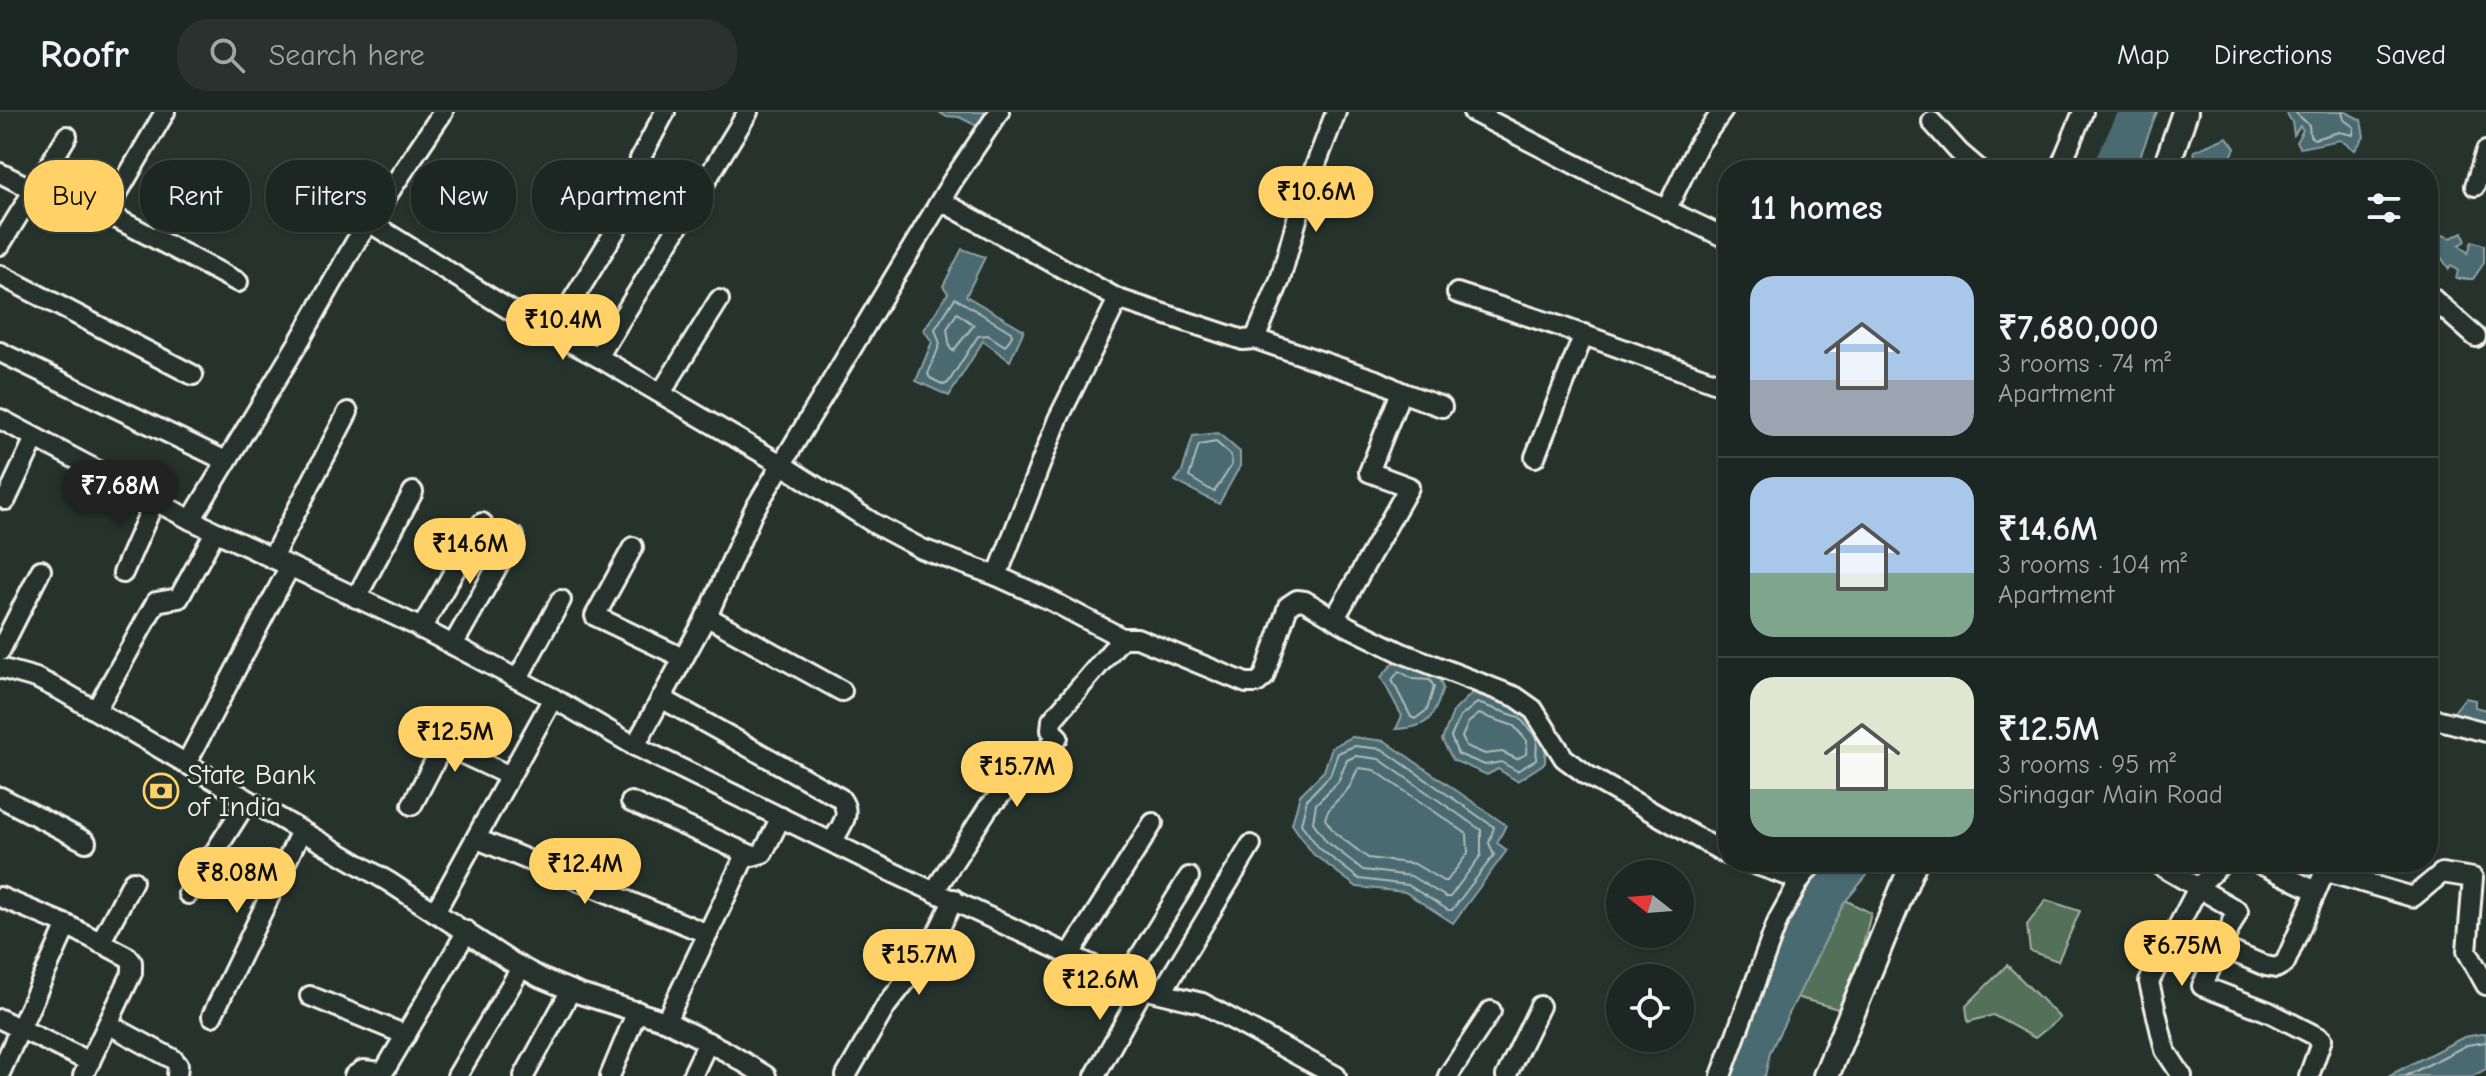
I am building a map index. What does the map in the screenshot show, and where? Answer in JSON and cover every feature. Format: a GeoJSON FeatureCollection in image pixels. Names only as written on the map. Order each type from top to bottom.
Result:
{"type":"FeatureCollection","features":[{"type":"Feature","properties":{"kind":"main road"},"geometry":{"type":"LineString","coordinates":[[2168,160],[2185,112]]}},
{"type":"Feature","properties":{"kind":"main road"},"geometry":{"type":"LineString","coordinates":[[1830,1074],[1910,872]]}},
{"type":"Feature","properties":{"kind":"street"},"geometry":{"type":"LineString","coordinates":[[124,182],[165,112]]}},
{"type":"Feature","properties":{"kind":"street"},"geometry":{"type":"LineString","coordinates":[[395,183],[443,112]]}},
{"type":"Feature","properties":{"kind":"street"},"geometry":{"type":"LineString","coordinates":[[553,332],[629,209],[640,159],[665,112]]}},
{"type":"Feature","properties":{"kind":"street"},"geometry":{"type":"LineString","coordinates":[[598,357],[748,112]]}},
{"type":"Feature","properties":{"kind":"street"},"geometry":{"type":"LineString","coordinates":[[635,746],[706,616],[753,512],[941,201],[999,112]]}},
{"type":"Feature","properties":{"kind":"street"},"geometry":{"type":"LineString","coordinates":[[1255,339],[1280,280],[1303,198],[1336,112]]}},
{"type":"Feature","properties":{"kind":"street"},"geometry":{"type":"LineString","coordinates":[[1473,112],[1718,234]]}},
{"type":"Feature","properties":{"kind":"street"},"geometry":{"type":"LineString","coordinates":[[1666,210],[1698,145],[1722,112]]}},
{"type":"Feature","properties":{"kind":"street"},"geometry":{"type":"LineString","coordinates":[[2063,160],[2083,112]]}},
{"type":"Feature","properties":{"kind":"street"},"geometry":{"type":"LineString","coordinates":[[1932,122],[1968,160]]}},
{"type":"Feature","properties":{"kind":"street"},"geometry":{"type":"LineString","coordinates":[[52,160],[67,136]]}},
{"type":"Feature","properties":{"kind":"street"},"geometry":{"type":"LineString","coordinates":[[2475,186],[2486,151]]}},
{"type":"Feature","properties":{"kind":"street"},"geometry":{"type":"LineString","coordinates":[[0,173],[24,185]]}},
{"type":"Feature","properties":{"kind":"street"},"geometry":{"type":"LineString","coordinates":[[941,201],[1118,299],[1243,340],[1255,339],[1379,381],[1442,407]]}},
{"type":"Feature","properties":{"kind":"street"},"geometry":{"type":"LineString","coordinates":[[0,245],[24,206]]}},
{"type":"Feature","properties":{"kind":"street"},"geometry":{"type":"LineString","coordinates":[[124,222],[238,282]]}},
{"type":"Feature","properties":{"kind":"street"},"geometry":{"type":"LineString","coordinates":[[191,520],[363,232]]}},
{"type":"Feature","properties":{"kind":"street"},"geometry":{"type":"LineString","coordinates":[[385,232],[515,313],[661,393],[875,524],[922,549],[997,576],[1122,638],[1137,638],[1246,683],[1257,683],[1264,677],[1288,606],[1297,600],[1305,601],[1402,653],[1516,697],[1533,709],[1564,758],[1718,849]]}},
{"type":"Feature","properties":{"kind":"street"},"geometry":{"type":"LineString","coordinates":[[0,275],[193,375]]}},
{"type":"Feature","properties":{"kind":"street"},"geometry":{"type":"LineString","coordinates":[[1457,293],[1584,334],[1718,383]]}},
{"type":"Feature","properties":{"kind":"street"},"geometry":{"type":"LineString","coordinates":[[997,576],[1058,419],[1118,299]]}},
{"type":"Feature","properties":{"kind":"street"},"geometry":{"type":"LineString","coordinates":[[661,393],[719,300]]}},
{"type":"Feature","properties":{"kind":"street"},"geometry":{"type":"LineString","coordinates":[[2438,306],[2476,337]]}},
{"type":"Feature","properties":{"kind":"street"},"geometry":{"type":"LineString","coordinates":[[1535,457],[1584,334]]}},
{"type":"Feature","properties":{"kind":"street"},"geometry":{"type":"LineString","coordinates":[[0,352],[226,461]]}},
{"type":"Feature","properties":{"kind":"street"},"geometry":{"type":"LineString","coordinates":[[1335,618],[1409,487],[1369,472],[1401,392]]}},
{"type":"Feature","properties":{"kind":"street"},"geometry":{"type":"LineString","coordinates":[[272,558],[348,412]]}},
{"type":"Feature","properties":{"kind":"street"},"geometry":{"type":"LineString","coordinates":[[0,419],[191,520],[518,678],[635,746],[1143,989],[1202,1003],[1336,1076]]}},
{"type":"Feature","properties":{"kind":"street"},"geometry":{"type":"LineString","coordinates":[[6,500],[35,438]]}},
{"type":"Feature","properties":{"kind":"street"},"geometry":{"type":"LineString","coordinates":[[356,598],[413,492]]}},
{"type":"Feature","properties":{"kind":"street"},"geometry":{"type":"LineString","coordinates":[[123,573],[155,500]]}},
{"type":"Feature","properties":{"kind":"street"},"geometry":{"type":"LineString","coordinates":[[421,629],[482,523]]}},
{"type":"Feature","properties":{"kind":"street"},"geometry":{"type":"LineString","coordinates":[[96,710],[156,602],[179,598],[215,532]]}},
{"type":"Feature","properties":{"kind":"street"},"geometry":{"type":"LineString","coordinates":[[453,645],[514,537]]}},
{"type":"Feature","properties":{"kind":"street"},"geometry":{"type":"LineString","coordinates":[[633,547],[595,616],[683,658]]}},
{"type":"Feature","properties":{"kind":"street"},"geometry":{"type":"LineString","coordinates":[[186,764],[290,566]]}},
{"type":"Feature","properties":{"kind":"street"},"geometry":{"type":"LineString","coordinates":[[41,570],[1,667],[36,678],[96,710],[467,931],[521,968],[571,990],[666,1021],[766,1076]]}},
{"type":"Feature","properties":{"kind":"street"},"geometry":{"type":"LineString","coordinates":[[518,678],[561,600]]}},
{"type":"Feature","properties":{"kind":"street"},"geometry":{"type":"LineString","coordinates":[[706,616],[842,691]]}},
{"type":"Feature","properties":{"kind":"street"},"geometry":{"type":"LineString","coordinates":[[935,890],[988,808],[1058,737],[1051,730],[1052,720],[1122,638]]}},
{"type":"Feature","properties":{"kind":"street"},"geometry":{"type":"LineString","coordinates":[[435,912],[553,698]]}},
{"type":"Feature","properties":{"kind":"street"},"geometry":{"type":"LineString","coordinates":[[661,698],[840,798],[847,814],[832,842]]}},
{"type":"Feature","properties":{"kind":"street"},"geometry":{"type":"LineString","coordinates":[[2438,720],[2486,732]]}},
{"type":"Feature","properties":{"kind":"street"},"geometry":{"type":"LineString","coordinates":[[412,805],[444,749],[450,748],[510,776]]}},
{"type":"Feature","properties":{"kind":"street"},"geometry":{"type":"LineString","coordinates":[[0,797],[86,842]]}},
{"type":"Feature","properties":{"kind":"street"},"geometry":{"type":"LineString","coordinates":[[188,894],[248,800]]}},
{"type":"Feature","properties":{"kind":"street"},"geometry":{"type":"LineString","coordinates":[[631,802],[746,854],[759,856],[781,817]]}},
{"type":"Feature","properties":{"kind":"street"},"geometry":{"type":"LineString","coordinates":[[1070,954],[1153,823]]}},
{"type":"Feature","properties":{"kind":"street"},"geometry":{"type":"LineString","coordinates":[[212,1016],[301,831]]}},
{"type":"Feature","properties":{"kind":"street"},"geometry":{"type":"LineString","coordinates":[[477,839],[708,934]]}},
{"type":"Feature","properties":{"kind":"street"},"geometry":{"type":"LineString","coordinates":[[1162,992],[1251,845]]}},
{"type":"Feature","properties":{"kind":"street"},"geometry":{"type":"LineString","coordinates":[[666,1021],[746,854]]}},
{"type":"Feature","properties":{"kind":"street"},"geometry":{"type":"LineString","coordinates":[[1777,872],[1800,880]]}},
{"type":"Feature","properties":{"kind":"street"},"geometry":{"type":"LineString","coordinates":[[1721,1076],[1778,920],[1806,872]]}},
{"type":"Feature","properties":{"kind":"street"},"geometry":{"type":"LineString","coordinates":[[2181,872],[2238,911],[2202,986],[2269,1012],[2322,1039],[2309,1076]]}},
{"type":"Feature","properties":{"kind":"street"},"geometry":{"type":"LineString","coordinates":[[2182,1076],[2165,1050],[2149,982],[2199,886],[2213,872]]}},
{"type":"Feature","properties":{"kind":"street"},"geometry":{"type":"LineString","coordinates":[[2277,872],[2316,891]]}},
{"type":"Feature","properties":{"kind":"street"},"geometry":{"type":"LineString","coordinates":[[2221,947],[2266,966],[2276,968],[2285,963],[2324,872]]}},
{"type":"Feature","properties":{"kind":"street"},"geometry":{"type":"LineString","coordinates":[[2343,872],[2413,897],[2442,873],[2473,878],[2467,951],[2486,985]]}},
{"type":"Feature","properties":{"kind":"street"},"geometry":{"type":"LineString","coordinates":[[1125,980],[1189,877]]}},
{"type":"Feature","properties":{"kind":"street"},"geometry":{"type":"LineString","coordinates":[[100,943],[133,881]]}},
{"type":"Feature","properties":{"kind":"street"},"geometry":{"type":"LineString","coordinates":[[0,897],[67,925],[132,962],[132,973],[87,1069],[20,1027],[0,1019]]}},
{"type":"Feature","properties":{"kind":"street"},"geometry":{"type":"LineString","coordinates":[[846,1076],[891,998],[926,956],[954,899]]}},
{"type":"Feature","properties":{"kind":"street"},"geometry":{"type":"LineString","coordinates":[[1,1067],[67,925]]}},
{"type":"Feature","properties":{"kind":"street"},"geometry":{"type":"LineString","coordinates":[[354,1076],[363,1070],[382,1072],[467,931]]}},
{"type":"Feature","properties":{"kind":"street"},"geometry":{"type":"LineString","coordinates":[[457,1076],[521,968]]}},
{"type":"Feature","properties":{"kind":"street"},"geometry":{"type":"LineString","coordinates":[[1095,1076],[1143,989]]}},
{"type":"Feature","properties":{"kind":"street"},"geometry":{"type":"LineString","coordinates":[[524,1076],[571,990]]}},
{"type":"Feature","properties":{"kind":"street"},"geometry":{"type":"LineString","coordinates":[[310,996],[406,1035]]}},
{"type":"Feature","properties":{"kind":"street"},"geometry":{"type":"LineString","coordinates":[[1506,1076],[1540,1006]]}},
{"type":"Feature","properties":{"kind":"street"},"geometry":{"type":"LineString","coordinates":[[610,1076],[637,1011]]}},
{"type":"Feature","properties":{"kind":"street"},"geometry":{"type":"LineString","coordinates":[[1448,1076],[1491,1011]]}},
{"type":"Feature","properties":{"kind":"street"},"geometry":{"type":"LineString","coordinates":[[108,1024],[173,1059],[178,1065],[177,1076]]}},
{"type":"Feature","properties":{"kind":"street"},"geometry":{"type":"LineString","coordinates":[[692,1076],[708,1042]]}},
{"type":"Feature","properties":{"kind":"green space"},"geometry":{"type":"Polygon","coordinates":[[[1841,898],[1871,913],[1859,962],[1838,1009],[1796,997],[1841,898]]]}},
{"type":"Feature","properties":{"kind":"green space"},"geometry":{"type":"Polygon","coordinates":[[[2046,900],[2080,911],[2058,961],[2030,951],[2027,925],[2046,900]]]}},
{"type":"Feature","properties":{"kind":"green space"},"geometry":{"type":"Polygon","coordinates":[[[2007,965],[2060,1018],[2035,1038],[1993,1015],[1968,1022],[1966,1006],[2007,965]]]}},
{"type":"Feature","properties":{"kind":"water"},"geometry":{"type":"Polygon","coordinates":[[[939,112],[994,112],[981,128],[959,117],[945,116],[939,112]]]}},
{"type":"Feature","properties":{"kind":"water"},"geometry":{"type":"Polygon","coordinates":[[[2126,112],[2157,112],[2139,160],[2106,160],[2126,112]]]}},
{"type":"Feature","properties":{"kind":"water"},"geometry":{"type":"Polygon","coordinates":[[[2286,112],[2346,112],[2361,120],[2364,137],[2355,150],[2340,140],[2300,148],[2296,142],[2303,130],[2300,126],[2294,135],[2286,112]]]}},
{"type":"Feature","properties":{"kind":"water"},"geometry":{"type":"Polygon","coordinates":[[[2227,137],[2235,148],[2230,160],[2196,160],[2194,151],[2227,137]]]}},
{"type":"Feature","properties":{"kind":"water"},"geometry":{"type":"Polygon","coordinates":[[[2463,232],[2466,241],[2459,245],[2468,253],[2472,241],[2484,245],[2484,263],[2473,279],[2456,279],[2458,271],[2451,266],[2449,269],[2438,254],[2438,233],[2451,238],[2463,232]]]}},
{"type":"Feature","properties":{"kind":"water"},"geometry":{"type":"Polygon","coordinates":[[[962,249],[985,257],[966,296],[1024,330],[1010,361],[983,341],[949,396],[916,381],[932,342],[924,330],[948,293],[943,286],[962,249]]]}},
{"type":"Feature","properties":{"kind":"water"},"geometry":{"type":"Polygon","coordinates":[[[1218,433],[1240,452],[1240,466],[1219,504],[1175,481],[1182,472],[1193,436],[1218,433]]]}},
{"type":"Feature","properties":{"kind":"water"},"geometry":{"type":"Polygon","coordinates":[[[1397,659],[1415,671],[1436,671],[1443,688],[1428,719],[1416,726],[1396,729],[1402,716],[1381,677],[1397,659]]]}},
{"type":"Feature","properties":{"kind":"water"},"geometry":{"type":"Polygon","coordinates":[[[1472,693],[1524,710],[1546,734],[1545,763],[1517,781],[1498,769],[1487,775],[1453,760],[1442,740],[1453,712],[1472,693]]]}},
{"type":"Feature","properties":{"kind":"water"},"geometry":{"type":"Polygon","coordinates":[[[2465,698],[2475,700],[2475,707],[2486,710],[2486,731],[2454,721],[2453,713],[2465,698]]]}},
{"type":"Feature","properties":{"kind":"water"},"geometry":{"type":"Polygon","coordinates":[[[1352,737],[1385,741],[1506,825],[1497,843],[1507,850],[1453,923],[1405,892],[1357,887],[1313,854],[1292,824],[1300,795],[1324,771],[1332,747],[1352,737]]]}},
{"type":"Feature","properties":{"kind":"water"},"geometry":{"type":"Polygon","coordinates":[[[1839,872],[1870,872],[1844,903],[1770,1052],[1765,1076],[1745,1076],[1759,1046],[1784,965],[1839,872]]]}},
{"type":"Feature","properties":{"kind":"water"},"geometry":{"type":"Polygon","coordinates":[[[2486,1034],[2486,1069],[2473,1076],[2388,1076],[2464,1037],[2486,1034]]]}},
{"type":"Feature","properties":{"kind":"waterway"},"geometry":{"type":"LineString","coordinates":[[2104,160],[2127,112]]}},
{"type":"Feature","properties":{"kind":"waterway"},"geometry":{"type":"LineString","coordinates":[[1748,1076],[1772,982],[1833,872]]}},
{"type":"Feature","properties":{"kind":"place","name":"State Bank of India"},"geometry":{"type":"Point","coordinates":[161,791]}}]}
